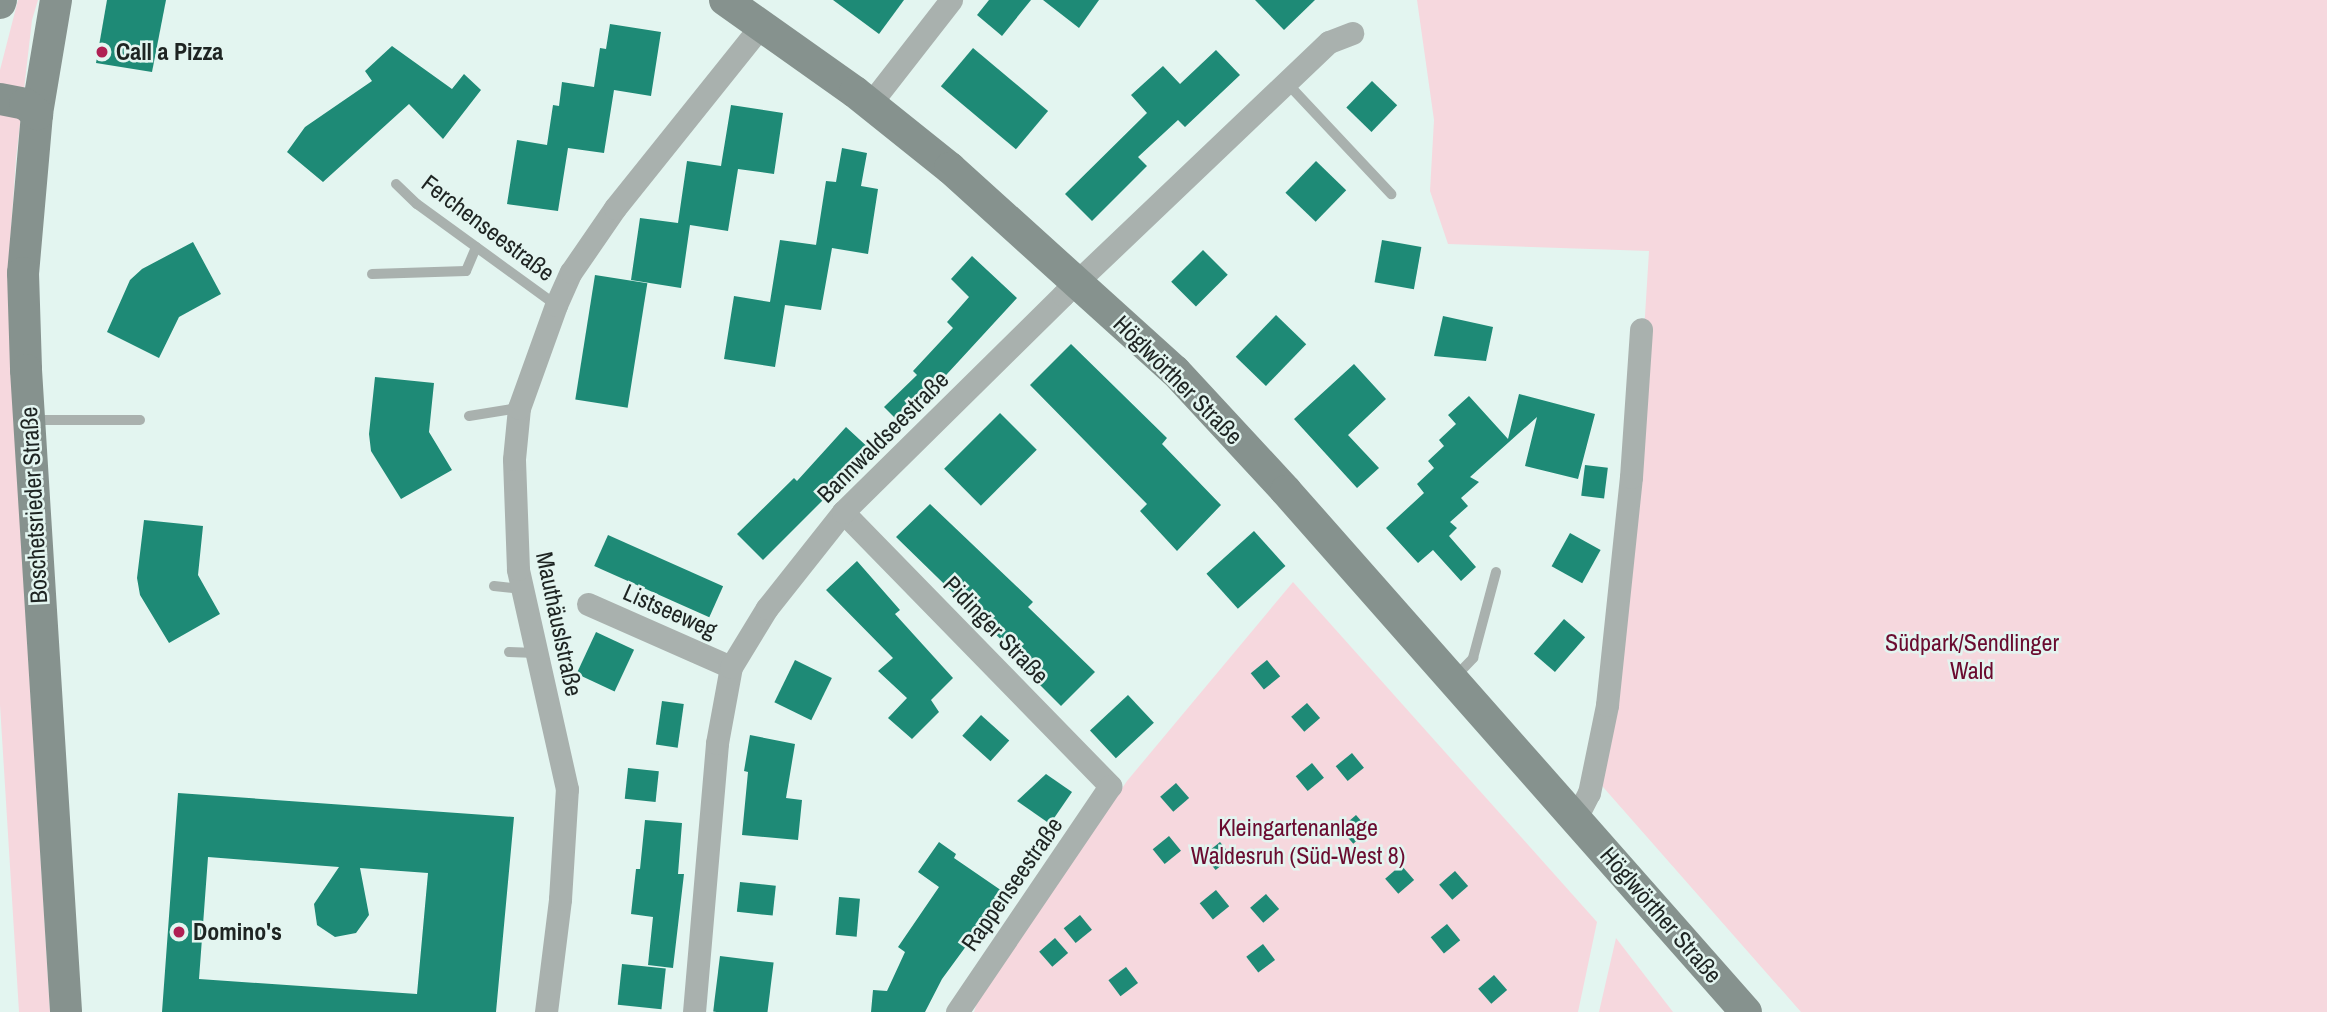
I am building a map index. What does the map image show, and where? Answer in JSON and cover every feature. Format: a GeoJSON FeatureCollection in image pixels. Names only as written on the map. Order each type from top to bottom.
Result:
{"type":"FeatureCollection","features":[{"type":"Feature","properties":{"kind":"street","name":"Boschetsrieder Straße"},"geometry":{"type":"LineString","coordinates":[[56,0],[37,114],[23,273],[29,420],[68,1010]]}},
{"type":"Feature","properties":{"kind":"street"},"geometry":{"type":"LineString","coordinates":[[870,104],[951,0]]}},
{"type":"Feature","properties":{"kind":"street","name":"Höglwörther Straße"},"geometry":{"type":"LineString","coordinates":[[745,12],[870,104],[950,168],[1175,371],[1286,491],[1746,1012]]}},
{"type":"Feature","properties":{"kind":"street","name":"Mauthäuslstraße"},"geometry":{"type":"LineString","coordinates":[[546,1012],[560,899],[567,789],[515,547],[514,459],[519,408],[556,305],[571,272],[745,12]]}},
{"type":"Feature","properties":{"kind":"street","name":"Bannwaldseestraße"},"geometry":{"type":"LineString","coordinates":[[694,1012],[717,743],[731,667],[767,608],[843,512],[1077,281],[1329,42],[1352,33]]}},
{"type":"Feature","properties":{"kind":"street"},"geometry":{"type":"LineString","coordinates":[[0,99],[25,104],[37,114]]}},
{"type":"Feature","properties":{"kind":"street"},"geometry":{"type":"LineString","coordinates":[[1576,818],[1589,793],[1606,705],[1631,477],[1641,329]]}},
{"type":"Feature","properties":{"kind":"street","name":"Pidinger Straße"},"geometry":{"type":"LineString","coordinates":[[843,512],[1110,786]]}},
{"type":"Feature","properties":{"kind":"street","name":"Listseeweg"},"geometry":{"type":"LineString","coordinates":[[588,604],[731,667]]}},
{"type":"Feature","properties":{"kind":"street","name":"Rappenseestraße"},"geometry":{"type":"LineString","coordinates":[[957,1012],[1110,786]]}},
{"type":"Feature","properties":{"kind":"lane"},"geometry":{"type":"LineString","coordinates":[[1286,82],[1391,194]]}},
{"type":"Feature","properties":{"kind":"lane","name":"Ferchenseestraße"},"geometry":{"type":"LineString","coordinates":[[396,184],[416,204],[556,305]]}},
{"type":"Feature","properties":{"kind":"lane"},"geometry":{"type":"LineString","coordinates":[[372,274],[466,271],[476,247]]}},
{"type":"Feature","properties":{"kind":"lane"},"geometry":{"type":"LineString","coordinates":[[469,416],[519,408]]}},
{"type":"Feature","properties":{"kind":"lane"},"geometry":{"type":"LineString","coordinates":[[29,420],[140,420]]}},
{"type":"Feature","properties":{"kind":"lane"},"geometry":{"type":"LineString","coordinates":[[1453,679],[1473,659],[1496,572]]}},
{"type":"Feature","properties":{"kind":"lane"},"geometry":{"type":"LineString","coordinates":[[494,586],[522,589]]}},
{"type":"Feature","properties":{"kind":"lane"},"geometry":{"type":"LineString","coordinates":[[509,652],[536,653]]}},
{"type":"Feature","properties":{"kind":"green space"},"geometry":{"type":"Polygon","coordinates":[[[18,0],[38,0],[32,20],[16,159],[10,244],[10,358],[50,1012],[19,1012],[0,705],[0,70],[18,0]]]}},
{"type":"Feature","properties":{"kind":"green space","name":"Südpark/Sendlinger Wald"},"geometry":{"type":"Polygon","coordinates":[[[1417,0],[2327,0],[2327,1012],[1801,1012],[1596,779],[1635,477],[1649,251],[1448,244],[1430,191],[1434,120],[1417,0]]]}},
{"type":"Feature","properties":{"kind":"green space","name":"Kleingartenanlage Waldesruh (Süd-West 8)"},"geometry":{"type":"Polygon","coordinates":[[[1293,582],[1597,922],[1578,1012],[974,1012],[977,1002],[1127,781],[1293,582]]]}},
{"type":"Feature","properties":{"kind":"green space"},"geometry":{"type":"Polygon","coordinates":[[[1616,938],[1673,1012],[1599,1012],[1616,938]]]}},
{"type":"Feature","properties":{"kind":"building"},"geometry":{"type":"Polygon","coordinates":[[[107,0],[166,0],[152,72],[96,63],[107,0]]]}},
{"type":"Feature","properties":{"kind":"building"},"geometry":{"type":"Polygon","coordinates":[[[833,0],[904,0],[879,34],[833,0]]]}},
{"type":"Feature","properties":{"kind":"building"},"geometry":{"type":"Polygon","coordinates":[[[989,0],[1031,0],[1002,36],[977,15],[989,0]]]}},
{"type":"Feature","properties":{"kind":"building"},"geometry":{"type":"Polygon","coordinates":[[[1043,0],[1099,0],[1079,28],[1043,0]]]}},
{"type":"Feature","properties":{"kind":"building"},"geometry":{"type":"Polygon","coordinates":[[[1255,0],[1315,0],[1284,30],[1255,0]]]}},
{"type":"Feature","properties":{"kind":"building"},"geometry":{"type":"Polygon","coordinates":[[[610,24],[661,32],[651,96],[614,90],[604,153],[568,148],[558,211],[507,204],[517,140],[547,145],[553,105],[559,106],[562,82],[594,87],[600,48],[606,49],[610,24]]]}},
{"type":"Feature","properties":{"kind":"building"},"geometry":{"type":"Polygon","coordinates":[[[392,46],[452,89],[464,74],[481,90],[443,139],[409,104],[323,182],[287,152],[305,127],[372,81],[365,71],[392,46]]]}},
{"type":"Feature","properties":{"kind":"building"},"geometry":{"type":"Polygon","coordinates":[[[973,48],[1048,111],[1016,149],[941,86],[973,48]]]}},
{"type":"Feature","properties":{"kind":"building"},"geometry":{"type":"Polygon","coordinates":[[[1216,50],[1240,75],[1185,127],[1178,120],[1138,157],[1147,166],[1092,221],[1065,194],[1147,113],[1131,95],[1163,66],[1180,84],[1216,50]]]}},
{"type":"Feature","properties":{"kind":"building"},"geometry":{"type":"Polygon","coordinates":[[[1372,81],[1397,105],[1371,132],[1346,108],[1372,81]]]}},
{"type":"Feature","properties":{"kind":"building"},"geometry":{"type":"Polygon","coordinates":[[[731,105],[783,113],[774,174],[738,169],[728,231],[690,225],[681,288],[631,280],[640,218],[678,223],[687,161],[721,166],[731,105]]]}},
{"type":"Feature","properties":{"kind":"building"},"geometry":{"type":"Polygon","coordinates":[[[842,148],[867,153],[861,186],[878,189],[868,254],[832,248],[821,310],[785,305],[775,367],[724,359],[734,296],[770,302],[780,240],[816,245],[826,181],[836,182],[842,148]]]}},
{"type":"Feature","properties":{"kind":"building"},"geometry":{"type":"Polygon","coordinates":[[[1316,161],[1346,190],[1316,222],[1285,193],[1316,161]]]}},
{"type":"Feature","properties":{"kind":"building"},"geometry":{"type":"Polygon","coordinates":[[[1382,240],[1421,247],[1414,289],[1375,282],[1382,240]]]}},
{"type":"Feature","properties":{"kind":"building"},"geometry":{"type":"Polygon","coordinates":[[[193,242],[221,294],[179,317],[159,358],[107,332],[130,280],[142,269],[193,242]]]}},
{"type":"Feature","properties":{"kind":"building"},"geometry":{"type":"Polygon","coordinates":[[[1203,250],[1228,275],[1196,307],[1171,282],[1203,250]]]}},
{"type":"Feature","properties":{"kind":"building"},"geometry":{"type":"Polygon","coordinates":[[[972,256],[1017,298],[901,424],[884,407],[917,375],[913,371],[953,328],[947,322],[969,297],[951,279],[972,256]]]}},
{"type":"Feature","properties":{"kind":"building"},"geometry":{"type":"Polygon","coordinates":[[[595,275],[647,283],[628,408],[575,399],[595,275]]]}},
{"type":"Feature","properties":{"kind":"building"},"geometry":{"type":"Polygon","coordinates":[[[1276,315],[1306,344],[1266,386],[1236,357],[1276,315]]]}},
{"type":"Feature","properties":{"kind":"building"},"geometry":{"type":"Polygon","coordinates":[[[1443,316],[1493,327],[1486,361],[1434,356],[1443,316]]]}},
{"type":"Feature","properties":{"kind":"building"},"geometry":{"type":"Polygon","coordinates":[[[1071,344],[1167,438],[1162,444],[1221,505],[1177,551],[1140,511],[1147,504],[1030,385],[1071,344]]]}},
{"type":"Feature","properties":{"kind":"building"},"geometry":{"type":"Polygon","coordinates":[[[1354,364],[1386,399],[1348,435],[1379,468],[1357,488],[1294,419],[1354,364]]]}},
{"type":"Feature","properties":{"kind":"building"},"geometry":{"type":"Polygon","coordinates":[[[375,377],[434,383],[429,432],[452,470],[401,499],[371,451],[369,434],[375,377]]]}},
{"type":"Feature","properties":{"kind":"building"},"geometry":{"type":"Polygon","coordinates":[[[1519,394],[1595,414],[1578,479],[1525,466],[1537,417],[1470,477],[1479,482],[1461,498],[1468,506],[1450,522],[1457,528],[1449,536],[1476,567],[1461,581],[1433,550],[1418,563],[1386,528],[1424,493],[1417,484],[1434,468],[1428,461],[1444,446],[1439,440],[1456,424],[1448,415],[1469,396],[1508,439],[1519,394]]]}},
{"type":"Feature","properties":{"kind":"building"},"geometry":{"type":"Polygon","coordinates":[[[1000,413],[1037,450],[981,506],[944,469],[1000,413]]]}},
{"type":"Feature","properties":{"kind":"building"},"geometry":{"type":"Polygon","coordinates":[[[846,427],[872,451],[763,560],[737,534],[794,478],[797,481],[846,427]]]}},
{"type":"Feature","properties":{"kind":"building"},"geometry":{"type":"Polygon","coordinates":[[[1585,465],[1608,468],[1604,499],[1581,496],[1585,465]]]}},
{"type":"Feature","properties":{"kind":"building"},"geometry":{"type":"Polygon","coordinates":[[[930,504],[1033,602],[1028,607],[1095,672],[1061,706],[1020,665],[1023,661],[896,537],[930,504]]]}},
{"type":"Feature","properties":{"kind":"building"},"geometry":{"type":"Polygon","coordinates":[[[144,520],[203,526],[198,575],[220,614],[169,643],[140,595],[137,578],[144,520]]]}},
{"type":"Feature","properties":{"kind":"building"},"geometry":{"type":"Polygon","coordinates":[[[1254,531],[1285,566],[1238,609],[1206,574],[1254,531]]]}},
{"type":"Feature","properties":{"kind":"building"},"geometry":{"type":"Polygon","coordinates":[[[1570,533],[1601,550],[1582,583],[1552,566],[1570,533]]]}},
{"type":"Feature","properties":{"kind":"building"},"geometry":{"type":"Polygon","coordinates":[[[608,535],[723,586],[709,617],[594,566],[608,535]]]}},
{"type":"Feature","properties":{"kind":"building"},"geometry":{"type":"Polygon","coordinates":[[[857,561],[900,610],[895,614],[953,678],[931,700],[939,712],[912,739],[888,718],[907,698],[878,671],[893,658],[826,590],[857,561]]]}},
{"type":"Feature","properties":{"kind":"building"},"geometry":{"type":"Polygon","coordinates":[[[1564,619],[1585,637],[1555,672],[1534,654],[1564,619]]]}},
{"type":"Feature","properties":{"kind":"building"},"geometry":{"type":"Polygon","coordinates":[[[596,632],[634,650],[615,691],[577,674],[596,632]]]}},
{"type":"Feature","properties":{"kind":"building"},"geometry":{"type":"Polygon","coordinates":[[[795,660],[832,678],[811,720],[774,702],[795,660]]]}},
{"type":"Feature","properties":{"kind":"building"},"geometry":{"type":"Polygon","coordinates":[[[1267,660],[1280,676],[1264,690],[1251,673],[1267,660]]]}},
{"type":"Feature","properties":{"kind":"building"},"geometry":{"type":"Polygon","coordinates":[[[1128,695],[1154,723],[1116,758],[1090,730],[1128,695]]]}},
{"type":"Feature","properties":{"kind":"building"},"geometry":{"type":"Polygon","coordinates":[[[662,701],[684,704],[678,748],[656,745],[662,701]]]}},
{"type":"Feature","properties":{"kind":"building"},"geometry":{"type":"Polygon","coordinates":[[[1307,703],[1320,718],[1304,732],[1291,717],[1307,703]]]}},
{"type":"Feature","properties":{"kind":"building"},"geometry":{"type":"Polygon","coordinates":[[[981,715],[1009,740],[991,761],[962,736],[981,715]]]}},
{"type":"Feature","properties":{"kind":"building"},"geometry":{"type":"Polygon","coordinates":[[[750,735],[795,744],[786,798],[802,800],[798,840],[742,835],[748,772],[744,771],[750,735]]]}},
{"type":"Feature","properties":{"kind":"building"},"geometry":{"type":"Polygon","coordinates":[[[1352,753],[1364,768],[1348,781],[1336,766],[1352,753]]]}},
{"type":"Feature","properties":{"kind":"building"},"geometry":{"type":"Polygon","coordinates":[[[1312,763],[1324,778],[1308,791],[1296,776],[1312,763]]]}},
{"type":"Feature","properties":{"kind":"building"},"geometry":{"type":"Polygon","coordinates":[[[628,768],[659,771],[656,802],[625,799],[628,768]]]}},
{"type":"Feature","properties":{"kind":"building"},"geometry":{"type":"Polygon","coordinates":[[[1046,774],[1072,792],[1050,824],[1017,801],[1046,774]]]}},
{"type":"Feature","properties":{"kind":"building"},"geometry":{"type":"Polygon","coordinates":[[[1176,783],[1189,798],[1173,812],[1160,797],[1176,783]]]}},
{"type":"Feature","properties":{"kind":"building"},"geometry":{"type":"Polygon","coordinates":[[[178,793],[514,817],[496,1012],[162,1012],[178,793]],[[208,857],[199,979],[417,994],[428,873],[360,868],[369,915],[356,933],[335,937],[317,925],[314,904],[339,867],[208,857]]]}},
{"type":"Feature","properties":{"kind":"building"},"geometry":{"type":"Polygon","coordinates":[[[1356,815],[1369,830],[1353,844],[1340,829],[1356,815]]]}},
{"type":"Feature","properties":{"kind":"building"},"geometry":{"type":"Polygon","coordinates":[[[645,820],[682,823],[678,874],[684,874],[673,968],[648,965],[653,917],[631,914],[636,869],[640,869],[645,820]]]}},
{"type":"Feature","properties":{"kind":"building"},"geometry":{"type":"Polygon","coordinates":[[[1169,836],[1181,851],[1165,864],[1153,849],[1169,836]]]}},
{"type":"Feature","properties":{"kind":"building"},"geometry":{"type":"Polygon","coordinates":[[[939,842],[956,854],[954,858],[1005,893],[942,979],[925,1012],[871,1012],[873,990],[887,991],[905,952],[898,947],[939,887],[918,872],[939,842]]]}},
{"type":"Feature","properties":{"kind":"building"},"geometry":{"type":"Polygon","coordinates":[[[1220,842],[1232,857],[1216,870],[1204,855],[1220,842]]]}},
{"type":"Feature","properties":{"kind":"building"},"geometry":{"type":"Polygon","coordinates":[[[1401,865],[1414,880],[1398,894],[1385,879],[1401,865]]]}},
{"type":"Feature","properties":{"kind":"building"},"geometry":{"type":"Polygon","coordinates":[[[1455,871],[1468,886],[1452,900],[1439,885],[1455,871]]]}},
{"type":"Feature","properties":{"kind":"building"},"geometry":{"type":"Polygon","coordinates":[[[740,882],[776,886],[773,916],[737,912],[740,882]]]}},
{"type":"Feature","properties":{"kind":"building"},"geometry":{"type":"Polygon","coordinates":[[[1216,890],[1229,906],[1213,920],[1200,903],[1216,890]]]}},
{"type":"Feature","properties":{"kind":"building"},"geometry":{"type":"Polygon","coordinates":[[[1266,894],[1279,909],[1263,923],[1250,908],[1266,894]]]}},
{"type":"Feature","properties":{"kind":"building"},"geometry":{"type":"Polygon","coordinates":[[[839,897],[860,899],[857,937],[836,935],[839,897]]]}},
{"type":"Feature","properties":{"kind":"building"},"geometry":{"type":"Polygon","coordinates":[[[1080,915],[1092,930],[1076,943],[1064,928],[1080,915]]]}},
{"type":"Feature","properties":{"kind":"building"},"geometry":{"type":"Polygon","coordinates":[[[1447,924],[1460,940],[1444,954],[1431,937],[1447,924]]]}},
{"type":"Feature","properties":{"kind":"building"},"geometry":{"type":"Polygon","coordinates":[[[1055,938],[1068,953],[1052,967],[1039,952],[1055,938]]]}},
{"type":"Feature","properties":{"kind":"building"},"geometry":{"type":"Polygon","coordinates":[[[1263,944],[1275,960],[1258,973],[1246,957],[1263,944]]]}},
{"type":"Feature","properties":{"kind":"building"},"geometry":{"type":"Polygon","coordinates":[[[720,956],[774,963],[768,1012],[713,1012],[720,956]]]}},
{"type":"Feature","properties":{"kind":"building"},"geometry":{"type":"Polygon","coordinates":[[[622,964],[666,969],[661,1009],[618,1005],[622,964]]]}},
{"type":"Feature","properties":{"kind":"building"},"geometry":{"type":"Polygon","coordinates":[[[1126,967],[1138,983],[1120,996],[1108,980],[1126,967]]]}},
{"type":"Feature","properties":{"kind":"building"},"geometry":{"type":"Polygon","coordinates":[[[1494,975],[1507,990],[1491,1004],[1478,989],[1494,975]]]}},
{"type":"Feature","properties":{"kind":"place","name":"Call a Pizza"},"geometry":{"type":"Point","coordinates":[102,52]}},
{"type":"Feature","properties":{"kind":"place","name":"Domino's"},"geometry":{"type":"Point","coordinates":[179,932]}}]}
